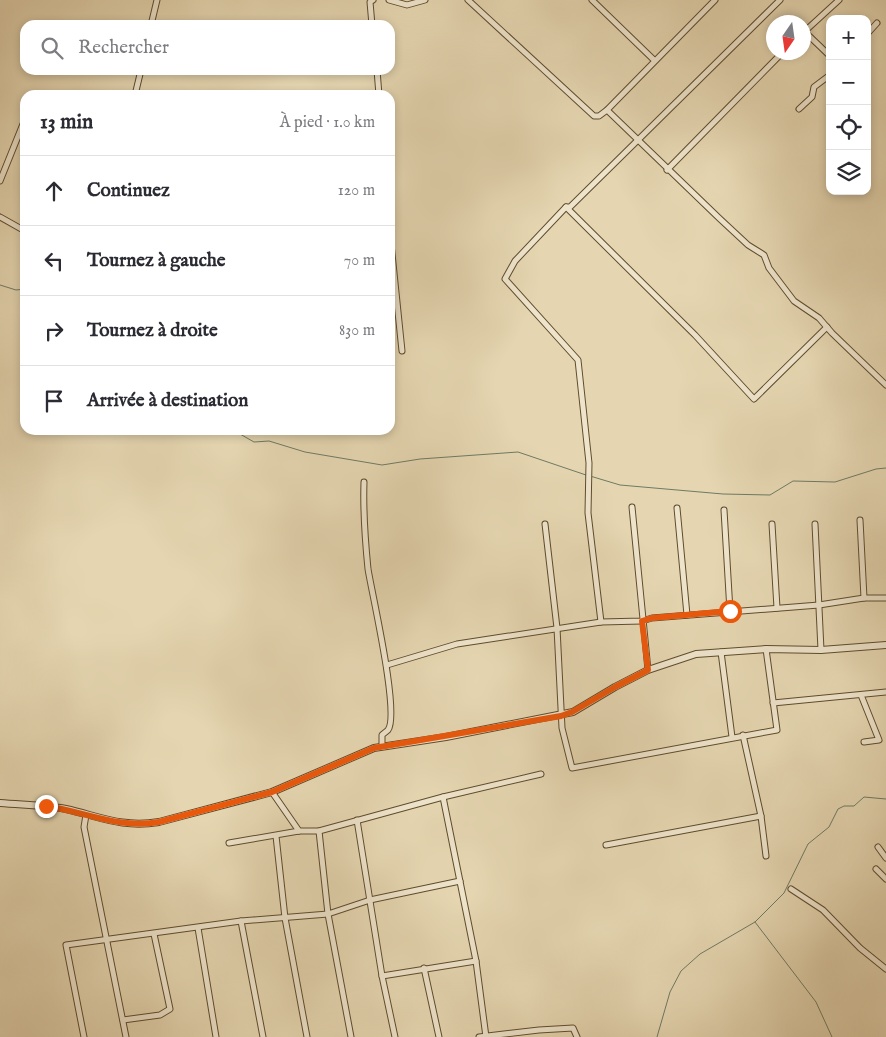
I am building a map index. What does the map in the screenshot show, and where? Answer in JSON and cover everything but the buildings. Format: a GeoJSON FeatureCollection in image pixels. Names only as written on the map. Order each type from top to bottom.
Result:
{"type":"FeatureCollection","features":[{"type":"Feature","properties":{"kind":"street"},"geometry":{"type":"LineString","coordinates":[[152,20],[156,0]]}},
{"type":"Feature","properties":{"kind":"street"},"geometry":{"type":"LineString","coordinates":[[372,20],[370,2],[373,0]]}},
{"type":"Feature","properties":{"kind":"street"},"geometry":{"type":"LineString","coordinates":[[389,0],[407,5],[425,0]]}},
{"type":"Feature","properties":{"kind":"street"},"geometry":{"type":"LineString","coordinates":[[468,0],[594,116],[599,116],[607,110],[715,0]]}},
{"type":"Feature","properties":{"kind":"street"},"geometry":{"type":"LineString","coordinates":[[592,0],[654,60]]}},
{"type":"Feature","properties":{"kind":"street"},"geometry":{"type":"LineString","coordinates":[[601,622],[588,513],[588,462],[578,360],[505,279],[515,262],[566,207],[570,207],[780,0]]}},
{"type":"Feature","properties":{"kind":"street"},"geometry":{"type":"LineString","coordinates":[[811,26],[839,0]]}},
{"type":"Feature","properties":{"kind":"street"},"geometry":{"type":"LineString","coordinates":[[871,30],[877,23]]}},
{"type":"Feature","properties":{"kind":"street"},"geometry":{"type":"LineString","coordinates":[[811,38],[826,52]]}},
{"type":"Feature","properties":{"kind":"street"},"geometry":{"type":"LineString","coordinates":[[667,170],[775,60]]}},
{"type":"Feature","properties":{"kind":"street"},"geometry":{"type":"LineString","coordinates":[[135,90],[140,75]]}},
{"type":"Feature","properties":{"kind":"street"},"geometry":{"type":"LineString","coordinates":[[377,75],[378,90]]}},
{"type":"Feature","properties":{"kind":"street"},"geometry":{"type":"LineString","coordinates":[[799,110],[812,97],[814,86],[826,78]]}},
{"type":"Feature","properties":{"kind":"street"},"geometry":{"type":"LineString","coordinates":[[607,110],[667,170],[748,245],[764,254],[769,268],[794,301],[820,318],[886,385]]}},
{"type":"Feature","properties":{"kind":"street"},"geometry":{"type":"LineString","coordinates":[[0,181],[20,131]]}},
{"type":"Feature","properties":{"kind":"street"},"geometry":{"type":"LineString","coordinates":[[566,207],[695,335],[754,399],[827,327]]}},
{"type":"Feature","properties":{"kind":"street"},"geometry":{"type":"LineString","coordinates":[[0,217],[20,228]]}},
{"type":"Feature","properties":{"kind":"street"},"geometry":{"type":"LineString","coordinates":[[395,283],[402,351]]}},
{"type":"Feature","properties":{"kind":"street"},"geometry":{"type":"LineString","coordinates":[[364,482],[363,519],[369,571],[387,665],[391,721],[388,730],[382,735],[382,746]]}},
{"type":"Feature","properties":{"kind":"street"},"geometry":{"type":"LineString","coordinates":[[632,507],[648,670]]}},
{"type":"Feature","properties":{"kind":"street"},"geometry":{"type":"LineString","coordinates":[[677,508],[687,614]]}},
{"type":"Feature","properties":{"kind":"street"},"geometry":{"type":"LineString","coordinates":[[724,510],[730,611]]}},
{"type":"Feature","properties":{"kind":"street"},"geometry":{"type":"LineString","coordinates":[[860,520],[864,598]]}},
{"type":"Feature","properties":{"kind":"street"},"geometry":{"type":"LineString","coordinates":[[545,524],[557,628],[562,728],[572,768],[777,730],[766,648]]}},
{"type":"Feature","properties":{"kind":"street"},"geometry":{"type":"LineString","coordinates":[[772,524],[777,608]]}},
{"type":"Feature","properties":{"kind":"street"},"geometry":{"type":"LineString","coordinates":[[815,524],[822,650]]}},
{"type":"Feature","properties":{"kind":"street"},"geometry":{"type":"LineString","coordinates":[[387,665],[457,644],[601,622],[642,621],[687,614],[820,605],[864,598],[886,598]]}},
{"type":"Feature","properties":{"kind":"street"},"geometry":{"type":"LineString","coordinates":[[0,804],[46,806],[117,824],[140,825],[272,792],[350,757],[382,746],[446,737],[561,716],[572,712],[648,670],[682,658],[766,648],[822,650],[886,645]]}},
{"type":"Feature","properties":{"kind":"street"},"geometry":{"type":"LineString","coordinates":[[721,652],[732,737]]}},
{"type":"Feature","properties":{"kind":"street"},"geometry":{"type":"LineString","coordinates":[[773,703],[886,692]]}},
{"type":"Feature","properties":{"kind":"street"},"geometry":{"type":"LineString","coordinates":[[861,695],[879,740],[864,742]]}},
{"type":"Feature","properties":{"kind":"street"},"geometry":{"type":"LineString","coordinates":[[743,735],[761,816],[766,856]]}},
{"type":"Feature","properties":{"kind":"street"},"geometry":{"type":"LineString","coordinates":[[228,843],[299,831],[318,832],[443,797],[541,774]]}},
{"type":"Feature","properties":{"kind":"street"},"geometry":{"type":"LineString","coordinates":[[272,792],[299,831]]}},
{"type":"Feature","properties":{"kind":"street"},"geometry":{"type":"LineString","coordinates":[[443,797],[476,961],[486,1036]]}},
{"type":"Feature","properties":{"kind":"street"},"geometry":{"type":"LineString","coordinates":[[86,815],[84,827],[126,1037]]}},
{"type":"Feature","properties":{"kind":"street"},"geometry":{"type":"LineString","coordinates":[[606,845],[761,816]]}},
{"type":"Feature","properties":{"kind":"street"},"geometry":{"type":"LineString","coordinates":[[357,820],[382,976],[395,1037]]}},
{"type":"Feature","properties":{"kind":"street"},"geometry":{"type":"LineString","coordinates":[[318,832],[328,914],[351,1037]]}},
{"type":"Feature","properties":{"kind":"street"},"geometry":{"type":"LineString","coordinates":[[276,836],[285,918],[307,1037]]}},
{"type":"Feature","properties":{"kind":"street"},"geometry":{"type":"LineString","coordinates":[[878,847],[886,858]]}},
{"type":"Feature","properties":{"kind":"street"},"geometry":{"type":"LineString","coordinates":[[876,869],[886,879]]}},
{"type":"Feature","properties":{"kind":"street"},"geometry":{"type":"LineString","coordinates":[[84,1037],[66,945],[241,921],[328,914],[370,900],[460,881]]}},
{"type":"Feature","properties":{"kind":"street"},"geometry":{"type":"LineString","coordinates":[[791,889],[823,910],[860,948],[886,969]]}},
{"type":"Feature","properties":{"kind":"street"},"geometry":{"type":"LineString","coordinates":[[241,921],[264,1037]]}},
{"type":"Feature","properties":{"kind":"street"},"geometry":{"type":"LineString","coordinates":[[198,928],[216,1037]]}},
{"type":"Feature","properties":{"kind":"street"},"geometry":{"type":"LineString","coordinates":[[122,1020],[160,1015],[170,1009],[154,934]]}},
{"type":"Feature","properties":{"kind":"street"},"geometry":{"type":"LineString","coordinates":[[382,976],[476,961]]}},
{"type":"Feature","properties":{"kind":"street"},"geometry":{"type":"LineString","coordinates":[[424,968],[439,1037]]}},
{"type":"Feature","properties":{"kind":"street"},"geometry":{"type":"LineString","coordinates":[[479,1037],[573,1028],[577,1037]]}},
{"type":"Feature","properties":{"kind":"waterway"},"geometry":{"type":"LineString","coordinates":[[0,285],[20,290]]}},
{"type":"Feature","properties":{"kind":"waterway"},"geometry":{"type":"LineString","coordinates":[[242,435],[254,442],[269,441],[305,452],[382,465],[420,459],[518,452],[586,475]]}},
{"type":"Feature","properties":{"kind":"waterway"},"geometry":{"type":"LineString","coordinates":[[590,476],[620,485],[723,494],[770,495],[793,481],[835,482],[876,469],[886,468]]}},
{"type":"Feature","properties":{"kind":"waterway"},"geometry":{"type":"LineString","coordinates":[[657,1037],[670,992],[681,971],[700,954],[755,922],[784,893],[808,844],[829,827],[838,809],[844,806],[854,806],[864,797],[886,799]]}},
{"type":"Feature","properties":{"kind":"waterway"},"geometry":{"type":"LineString","coordinates":[[755,922],[816,1002],[832,1037]]}},
{"type":"Feature","properties":{"kind":"route"},"geometry":{"type":"LineString","coordinates":[[46,806],[67,809],[117,824],[140,825],[159,822],[272,792],[374,748],[561,716],[572,712],[648,670],[642,621],[652,618],[730,611]]}}]}
